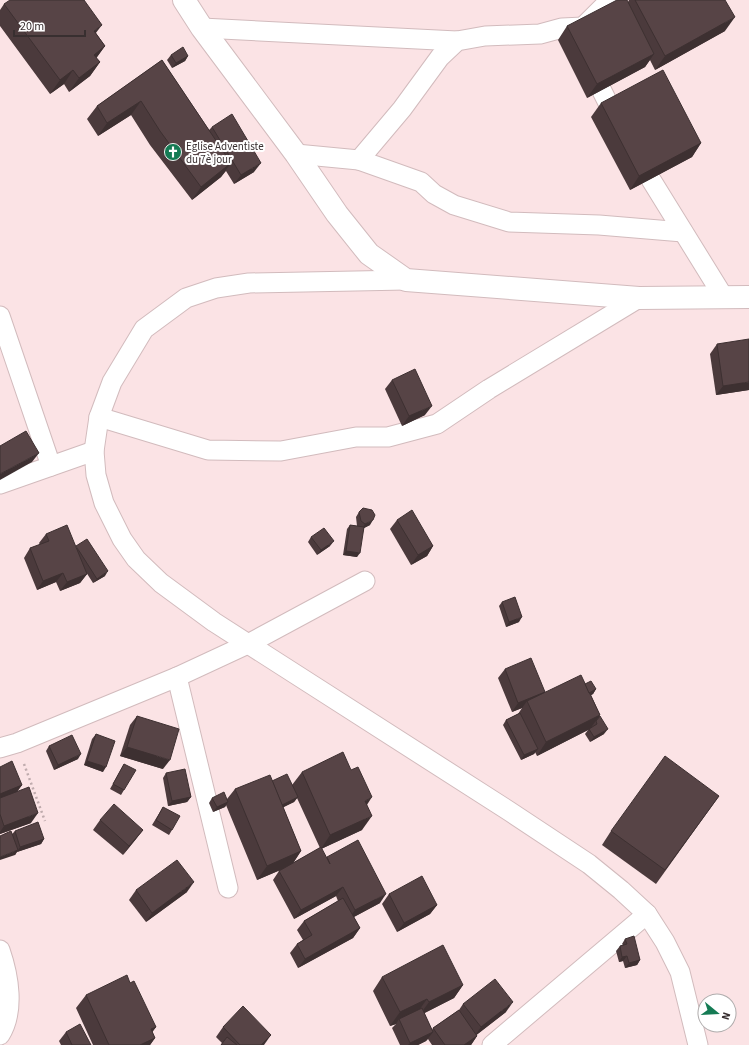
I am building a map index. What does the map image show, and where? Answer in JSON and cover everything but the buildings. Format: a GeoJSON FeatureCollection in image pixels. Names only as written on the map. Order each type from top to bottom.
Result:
{"type":"FeatureCollection","features":[{"type":"Feature","properties":{"kind":"street"},"geometry":{"type":"LineString","coordinates":[[184,0],[202,28],[296,154],[337,214],[369,254],[406,280]]}},
{"type":"Feature","properties":{"kind":"street"},"geometry":{"type":"LineString","coordinates":[[610,0],[586,39],[599,85],[627,141],[723,296]]}},
{"type":"Feature","properties":{"kind":"street"},"geometry":{"type":"LineString","coordinates":[[202,28],[457,41],[485,36],[540,34],[562,28],[586,39]]}},
{"type":"Feature","properties":{"kind":"street"},"geometry":{"type":"LineString","coordinates":[[359,160],[402,109],[440,57],[457,41]]}},
{"type":"Feature","properties":{"kind":"street"},"geometry":{"type":"LineString","coordinates":[[296,154],[359,160],[421,182],[434,194],[454,205],[509,222],[599,225],[683,232]]}},
{"type":"Feature","properties":{"kind":"street"},"geometry":{"type":"LineString","coordinates":[[698,1045],[680,972],[665,942],[648,914],[589,864],[248,644],[161,583],[136,559],[122,539],[104,503],[96,475],[94,450],[99,417],[112,382],[144,329],[186,298],[216,288],[249,283],[406,280],[639,298],[723,296],[749,297]]}},
{"type":"Feature","properties":{"kind":"street"},"geometry":{"type":"LineString","coordinates":[[99,417],[208,450],[281,451],[356,437],[388,437],[437,424],[489,389],[639,298]]}},
{"type":"Feature","properties":{"kind":"street"},"geometry":{"type":"LineString","coordinates":[[0,316],[51,466]]}},
{"type":"Feature","properties":{"kind":"street"},"geometry":{"type":"LineString","coordinates":[[0,484],[94,450]]}},
{"type":"Feature","properties":{"kind":"street"},"geometry":{"type":"LineString","coordinates":[[9,746],[177,677],[248,644],[365,581]]}},
{"type":"Feature","properties":{"kind":"street"},"geometry":{"type":"LineString","coordinates":[[177,677],[228,888]]}},
{"type":"Feature","properties":{"kind":"street"},"geometry":{"type":"LineString","coordinates":[[492,1045],[648,914]]}},
{"type":"Feature","properties":{"kind":"street"},"geometry":{"type":"LineString","coordinates":[[0,950],[5,965],[9,1008],[7,1024],[0,1035]]}},
{"type":"Feature","properties":{"kind":"path"},"geometry":{"type":"LineString","coordinates":[[9,746],[45,821]]}},
{"type":"Feature","properties":{"kind":"place","name":"Eglise Adventiste du 7è jour"},"geometry":{"type":"Point","coordinates":[173,152]}}]}
